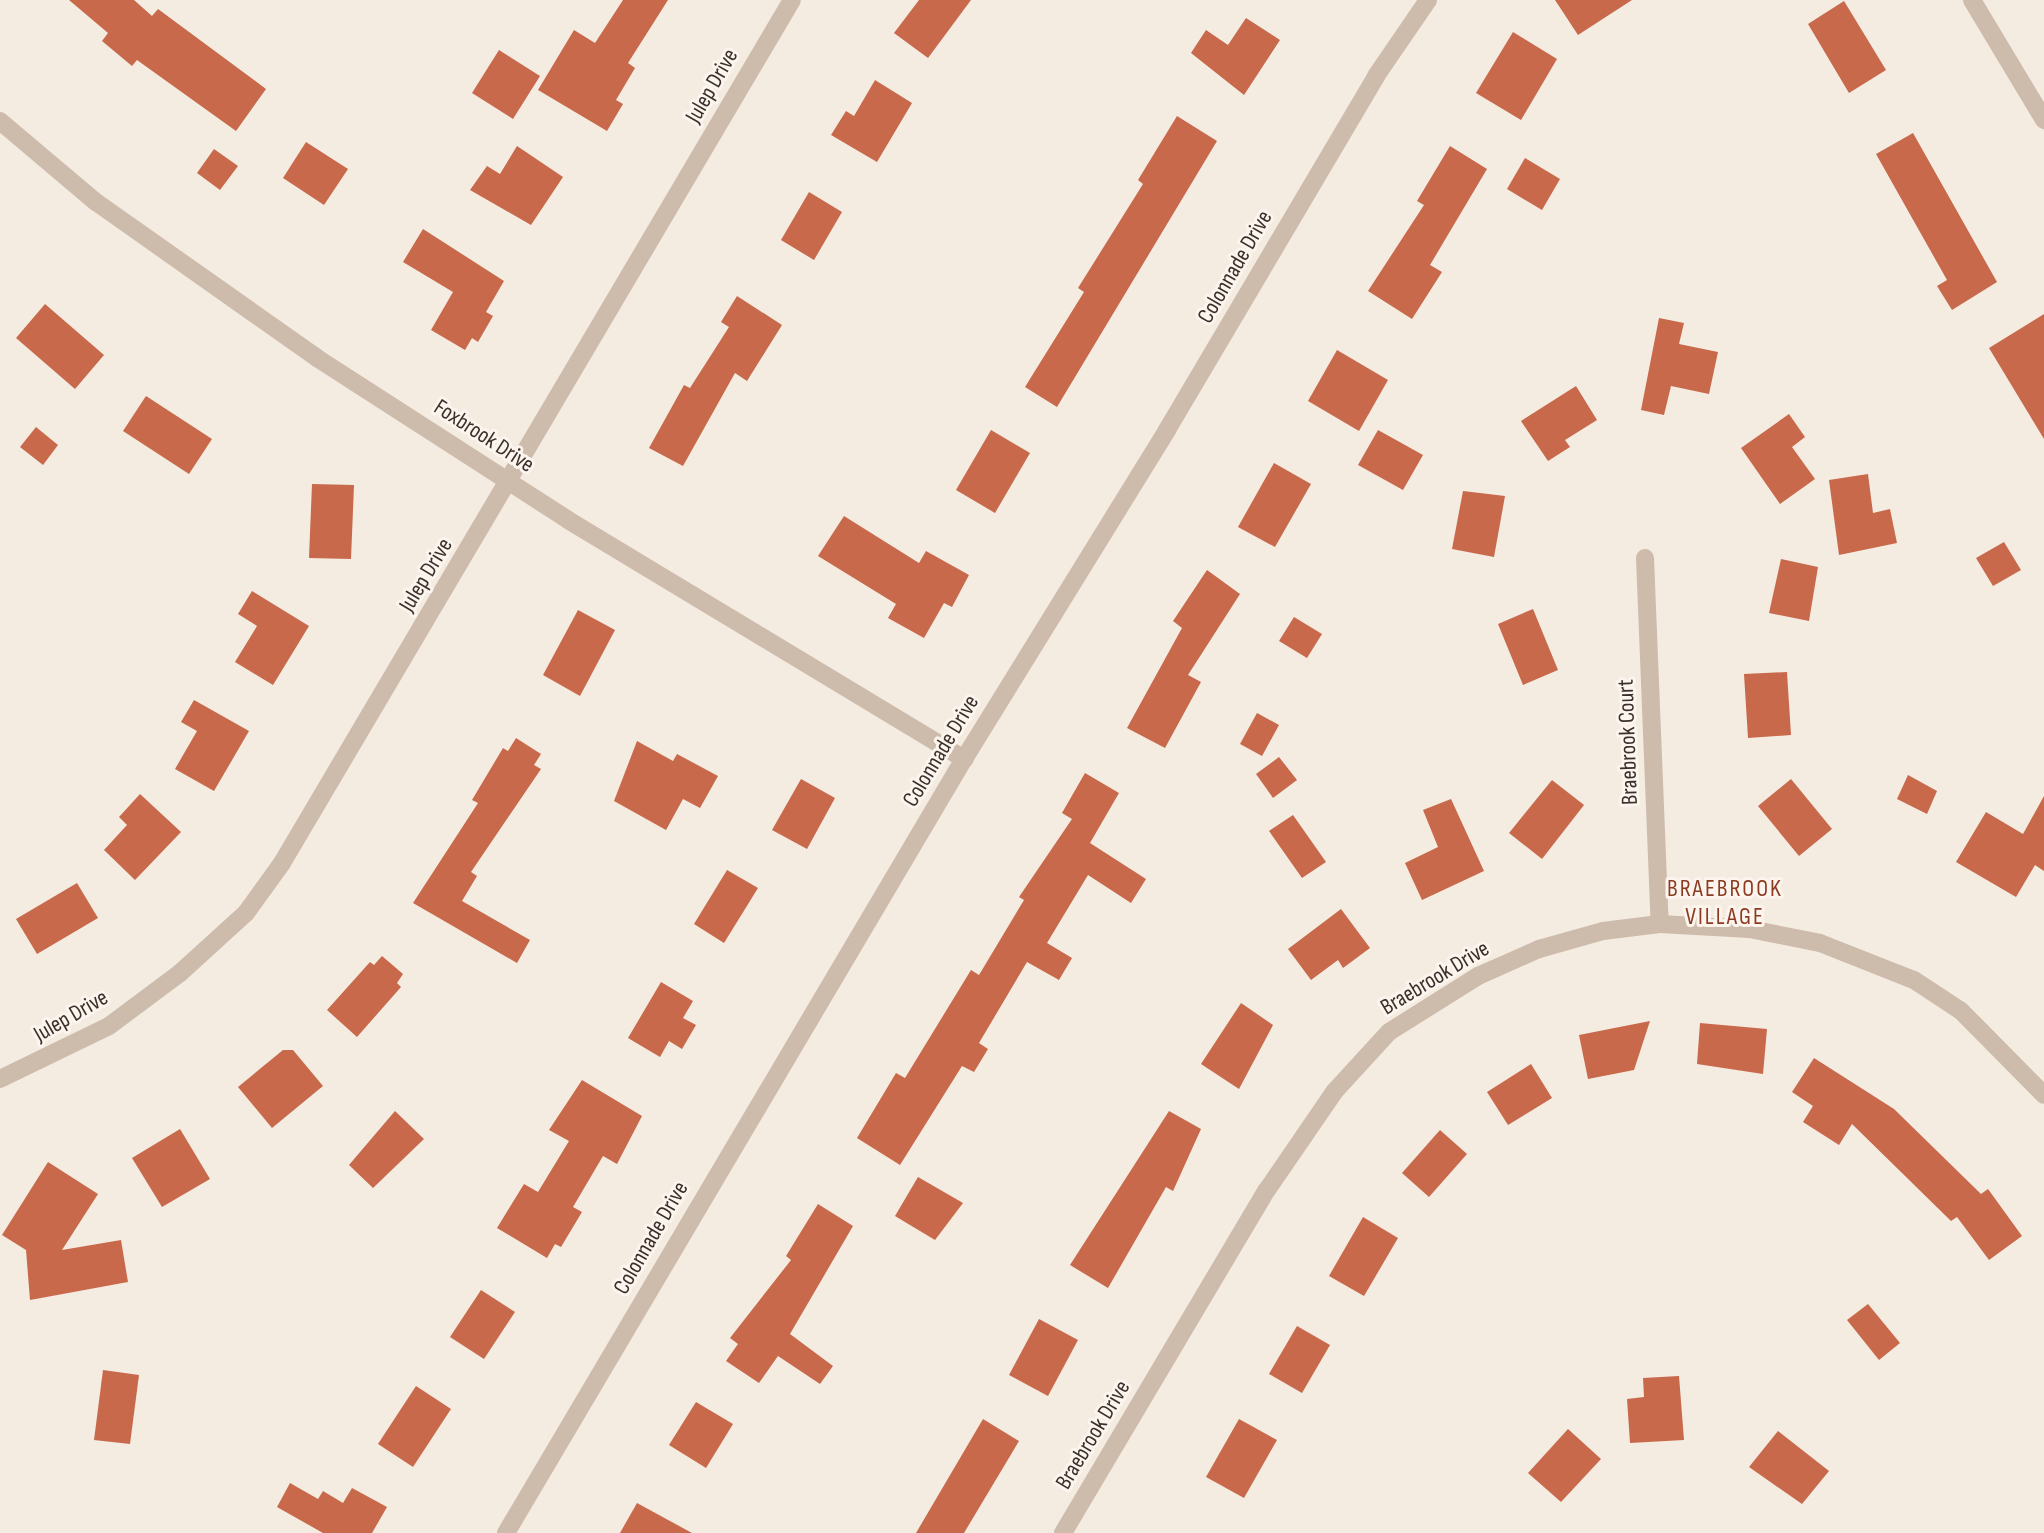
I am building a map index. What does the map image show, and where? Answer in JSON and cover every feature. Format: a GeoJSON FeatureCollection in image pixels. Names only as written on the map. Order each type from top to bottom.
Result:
{"type":"FeatureCollection","features":[{"type":"Feature","properties":{"kind":"street","name":"Julep Drive"},"geometry":{"type":"LineString","coordinates":[[0,1079],[109,1026],[180,973],[246,913],[282,863],[792,0]]}},
{"type":"Feature","properties":{"kind":"street","name":"Colonnade Drive"},"geometry":{"type":"LineString","coordinates":[[506,1533],[964,759],[1167,430],[1376,76],[1428,0]]}},
{"type":"Feature","properties":{"kind":"street"},"geometry":{"type":"LineString","coordinates":[[1972,0],[2044,120]]}},
{"type":"Feature","properties":{"kind":"street","name":"Foxbrook Drive"},"geometry":{"type":"LineString","coordinates":[[0,121],[96,202],[317,358],[509,482],[964,759]]}},
{"type":"Feature","properties":{"kind":"street","name":"Braebrook Court"},"geometry":{"type":"LineString","coordinates":[[1645,558],[1660,924]]}},
{"type":"Feature","properties":{"kind":"street","name":"Braebrook Drive"},"geometry":{"type":"LineString","coordinates":[[1063,1533],[1267,1191],[1353,1068],[1389,1032],[1478,976],[1578,938],[1660,924],[1750,929],[1863,957],[1961,1011],[2044,1095]]}},
{"type":"Feature","properties":{"kind":"building"},"geometry":{"type":"Polygon","coordinates":[[[69,0],[134,0],[152,16],[158,9],[266,89],[236,131],[137,60],[132,66],[102,41],[108,33],[69,0]]]}},
{"type":"Feature","properties":{"kind":"building"},"geometry":{"type":"Polygon","coordinates":[[[623,0],[668,0],[628,63],[635,68],[616,100],[623,104],[607,131],[538,90],[574,30],[595,43],[623,0]]]}},
{"type":"Feature","properties":{"kind":"building"},"geometry":{"type":"Polygon","coordinates":[[[919,0],[971,0],[928,58],[894,33],[919,0]]]}},
{"type":"Feature","properties":{"kind":"building"},"geometry":{"type":"Polygon","coordinates":[[[1555,0],[1632,0],[1578,35],[1555,0]]]}},
{"type":"Feature","properties":{"kind":"building"},"geometry":{"type":"Polygon","coordinates":[[[1844,1],[1886,70],[1849,93],[1808,24],[1844,1]]]}},
{"type":"Feature","properties":{"kind":"building"},"geometry":{"type":"Polygon","coordinates":[[[1246,18],[1280,40],[1244,95],[1191,53],[1206,30],[1228,45],[1246,18]]]}},
{"type":"Feature","properties":{"kind":"building"},"geometry":{"type":"Polygon","coordinates":[[[1513,32],[1557,59],[1521,120],[1476,93],[1513,32]]]}},
{"type":"Feature","properties":{"kind":"building"},"geometry":{"type":"Polygon","coordinates":[[[499,50],[540,76],[513,119],[472,93],[499,50]]]}},
{"type":"Feature","properties":{"kind":"building"},"geometry":{"type":"Polygon","coordinates":[[[875,80],[912,103],[877,162],[831,135],[846,111],[854,116],[875,80]]]}},
{"type":"Feature","properties":{"kind":"building"},"geometry":{"type":"Polygon","coordinates":[[[1177,116],[1217,141],[1057,407],[1025,387],[1084,292],[1078,288],[1143,184],[1138,180],[1177,116]]]}},
{"type":"Feature","properties":{"kind":"building"},"geometry":{"type":"Polygon","coordinates":[[[1913,133],[1997,282],[1952,310],[1937,286],[1947,280],[1876,154],[1913,133]]]}},
{"type":"Feature","properties":{"kind":"building"},"geometry":{"type":"Polygon","coordinates":[[[306,142],[348,169],[324,205],[283,178],[306,142]]]}},
{"type":"Feature","properties":{"kind":"building"},"geometry":{"type":"Polygon","coordinates":[[[517,146],[563,177],[531,225],[470,190],[487,166],[500,174],[517,146]]]}},
{"type":"Feature","properties":{"kind":"building"},"geometry":{"type":"Polygon","coordinates":[[[1450,146],[1487,169],[1430,265],[1442,272],[1412,319],[1368,291],[1424,205],[1417,201],[1450,146]]]}},
{"type":"Feature","properties":{"kind":"building"},"geometry":{"type":"Polygon","coordinates":[[[214,149],[238,166],[220,190],[197,173],[214,149]]]}},
{"type":"Feature","properties":{"kind":"building"},"geometry":{"type":"Polygon","coordinates":[[[1525,158],[1560,179],[1542,210],[1507,189],[1525,158]]]}},
{"type":"Feature","properties":{"kind":"building"},"geometry":{"type":"Polygon","coordinates":[[[809,192],[842,212],[814,260],[781,240],[809,192]]]}},
{"type":"Feature","properties":{"kind":"building"},"geometry":{"type":"Polygon","coordinates":[[[423,229],[504,281],[486,312],[493,316],[478,342],[472,338],[465,350],[431,330],[453,292],[403,262],[423,229]]]}},
{"type":"Feature","properties":{"kind":"building"},"geometry":{"type":"Polygon","coordinates":[[[737,296],[782,325],[747,381],[735,373],[683,466],[649,448],[684,385],[690,388],[729,327],[721,322],[737,296]]]}},
{"type":"Feature","properties":{"kind":"building"},"geometry":{"type":"Polygon","coordinates":[[[45,304],[104,355],[75,389],[16,338],[45,304]]]}},
{"type":"Feature","properties":{"kind":"building"},"geometry":{"type":"Polygon","coordinates":[[[2044,314],[2044,439],[1989,348],[2044,314]]]}},
{"type":"Feature","properties":{"kind":"building"},"geometry":{"type":"Polygon","coordinates":[[[1659,318],[1684,323],[1679,344],[1718,352],[1709,394],[1671,386],[1664,415],[1641,410],[1659,318]]]}},
{"type":"Feature","properties":{"kind":"building"},"geometry":{"type":"Polygon","coordinates":[[[1337,350],[1388,380],[1359,431],[1308,401],[1337,350]]]}},
{"type":"Feature","properties":{"kind":"building"},"geometry":{"type":"Polygon","coordinates":[[[1576,386],[1597,420],[1565,440],[1570,447],[1548,461],[1521,421],[1576,386]]]}},
{"type":"Feature","properties":{"kind":"building"},"geometry":{"type":"Polygon","coordinates":[[[146,396],[212,439],[189,474],[123,431],[146,396]]]}},
{"type":"Feature","properties":{"kind":"building"},"geometry":{"type":"Polygon","coordinates":[[[1789,414],[1805,437],[1792,447],[1815,479],[1780,504],[1741,448],[1789,414]]]}},
{"type":"Feature","properties":{"kind":"building"},"geometry":{"type":"Polygon","coordinates":[[[36,427],[58,445],[43,465],[20,447],[36,427]]]}},
{"type":"Feature","properties":{"kind":"building"},"geometry":{"type":"Polygon","coordinates":[[[991,430],[1030,453],[995,513],[956,490],[991,430]]]}},
{"type":"Feature","properties":{"kind":"building"},"geometry":{"type":"Polygon","coordinates":[[[1378,430],[1423,455],[1403,490],[1358,465],[1378,430]]]}},
{"type":"Feature","properties":{"kind":"building"},"geometry":{"type":"Polygon","coordinates":[[[1274,463],[1311,484],[1275,547],[1238,527],[1274,463]]]}},
{"type":"Feature","properties":{"kind":"building"},"geometry":{"type":"Polygon","coordinates":[[[1868,474],[1873,513],[1890,509],[1897,543],[1839,555],[1829,480],[1868,474]]]}},
{"type":"Feature","properties":{"kind":"building"},"geometry":{"type":"Polygon","coordinates":[[[312,484],[354,485],[351,559],[309,558],[312,484]]]}},
{"type":"Feature","properties":{"kind":"building"},"geometry":{"type":"Polygon","coordinates":[[[1463,491],[1505,496],[1494,557],[1452,549],[1463,491]]]}},
{"type":"Feature","properties":{"kind":"building"},"geometry":{"type":"Polygon","coordinates":[[[844,516],[919,563],[926,551],[969,575],[952,607],[944,603],[924,638],[888,618],[896,604],[818,556],[844,516]]]}},
{"type":"Feature","properties":{"kind":"building"},"geometry":{"type":"Polygon","coordinates":[[[2004,542],[2021,570],[1993,586],[1976,558],[2004,542]]]}},
{"type":"Feature","properties":{"kind":"building"},"geometry":{"type":"Polygon","coordinates":[[[1781,559],[1818,567],[1809,621],[1769,613],[1781,559]]]}},
{"type":"Feature","properties":{"kind":"building"},"geometry":{"type":"Polygon","coordinates":[[[1207,570],[1240,594],[1188,675],[1201,682],[1165,748],[1127,728],[1182,628],[1173,621],[1207,570]]]}},
{"type":"Feature","properties":{"kind":"building"},"geometry":{"type":"Polygon","coordinates":[[[252,591],[309,626],[273,685],[235,662],[257,626],[238,614],[252,591]]]}},
{"type":"Feature","properties":{"kind":"building"},"geometry":{"type":"Polygon","coordinates":[[[1533,609],[1558,670],[1523,685],[1498,624],[1533,609]]]}},
{"type":"Feature","properties":{"kind":"building"},"geometry":{"type":"Polygon","coordinates":[[[578,610],[615,630],[580,696],[543,675],[578,610]]]}},
{"type":"Feature","properties":{"kind":"building"},"geometry":{"type":"Polygon","coordinates":[[[1294,617],[1322,634],[1307,658],[1279,641],[1294,617]]]}},
{"type":"Feature","properties":{"kind":"building"},"geometry":{"type":"Polygon","coordinates":[[[1787,672],[1791,735],[1748,738],[1744,674],[1787,672]]]}},
{"type":"Feature","properties":{"kind":"building"},"geometry":{"type":"Polygon","coordinates":[[[194,700],[249,731],[214,791],[175,769],[197,731],[181,722],[194,700]]]}},
{"type":"Feature","properties":{"kind":"building"},"geometry":{"type":"Polygon","coordinates":[[[1257,713],[1279,725],[1262,756],[1240,744],[1257,713]]]}},
{"type":"Feature","properties":{"kind":"building"},"geometry":{"type":"Polygon","coordinates":[[[516,738],[541,754],[534,765],[541,769],[471,872],[477,876],[462,901],[530,940],[517,963],[413,903],[478,803],[472,800],[503,748],[508,751],[516,738]]]}},
{"type":"Feature","properties":{"kind":"building"},"geometry":{"type":"Polygon","coordinates":[[[637,741],[673,761],[677,754],[718,776],[700,808],[683,799],[666,830],[614,801],[637,741]]]}},
{"type":"Feature","properties":{"kind":"building"},"geometry":{"type":"Polygon","coordinates":[[[1279,757],[1297,780],[1273,798],[1256,774],[1279,757]]]}},
{"type":"Feature","properties":{"kind":"building"},"geometry":{"type":"Polygon","coordinates":[[[1085,773],[1119,793],[1090,843],[1146,879],[1131,903],[1088,875],[1047,943],[1072,958],[1059,980],[1027,962],[979,1043],[988,1049],[974,1072],[962,1066],[900,1165],[857,1138],[896,1073],[905,1078],[971,970],[979,975],[1024,900],[1019,897],[1072,819],[1062,813],[1085,773]]]}},
{"type":"Feature","properties":{"kind":"building"},"geometry":{"type":"Polygon","coordinates":[[[1908,775],[1937,791],[1927,814],[1897,799],[1908,775]]]}},
{"type":"Feature","properties":{"kind":"building"},"geometry":{"type":"Polygon","coordinates":[[[801,779],[835,798],[807,849],[772,830],[801,779]]]}},
{"type":"Feature","properties":{"kind":"building"},"geometry":{"type":"Polygon","coordinates":[[[1791,779],[1832,829],[1799,856],[1758,806],[1791,779]]]}},
{"type":"Feature","properties":{"kind":"building"},"geometry":{"type":"Polygon","coordinates":[[[1552,780],[1584,805],[1542,859],[1509,833],[1552,780]]]}},
{"type":"Feature","properties":{"kind":"building"},"geometry":{"type":"Polygon","coordinates":[[[140,794],[181,832],[135,880],[104,850],[127,825],[119,817],[140,794]]]}},
{"type":"Feature","properties":{"kind":"building"},"geometry":{"type":"Polygon","coordinates":[[[2044,796],[2044,871],[2035,865],[2016,897],[1956,862],[1986,812],[2023,834],[2044,796]]]}},
{"type":"Feature","properties":{"kind":"building"},"geometry":{"type":"Polygon","coordinates":[[[1451,799],[1484,871],[1422,900],[1405,863],[1438,847],[1423,810],[1451,799]]]}},
{"type":"Feature","properties":{"kind":"building"},"geometry":{"type":"Polygon","coordinates":[[[1293,815],[1326,862],[1302,878],[1269,831],[1293,815]]]}},
{"type":"Feature","properties":{"kind":"building"},"geometry":{"type":"Polygon","coordinates":[[[727,870],[758,888],[724,943],[694,924],[727,870]]]}},
{"type":"Feature","properties":{"kind":"building"},"geometry":{"type":"Polygon","coordinates":[[[77,883],[98,918],[37,954],[16,919],[77,883]]]}},
{"type":"Feature","properties":{"kind":"building"},"geometry":{"type":"Polygon","coordinates":[[[1341,909],[1370,948],[1343,968],[1338,960],[1311,980],[1288,949],[1341,909]]]}},
{"type":"Feature","properties":{"kind":"building"},"geometry":{"type":"Polygon","coordinates":[[[382,956],[403,974],[397,983],[401,987],[357,1037],[327,1010],[370,962],[374,965],[382,956]]]}},
{"type":"Feature","properties":{"kind":"building"},"geometry":{"type":"Polygon","coordinates":[[[661,982],[693,1001],[683,1018],[696,1025],[682,1049],[669,1041],[660,1057],[628,1038],[661,982]]]}},
{"type":"Feature","properties":{"kind":"building"},"geometry":{"type":"Polygon","coordinates":[[[1241,1003],[1273,1025],[1239,1089],[1201,1064],[1241,1003]]]}},
{"type":"Feature","properties":{"kind":"building"},"geometry":{"type":"Polygon","coordinates":[[[1650,1021],[1634,1070],[1588,1079],[1579,1035],[1650,1021]]]}},
{"type":"Feature","properties":{"kind":"building"},"geometry":{"type":"Polygon","coordinates":[[[1700,1023],[1767,1029],[1763,1074],[1697,1064],[1700,1023]]]}},
{"type":"Feature","properties":{"kind":"building"},"geometry":{"type":"Polygon","coordinates":[[[283,1050],[293,1050],[323,1086],[272,1128],[238,1087],[283,1050]]]}},
{"type":"Feature","properties":{"kind":"building"},"geometry":{"type":"Polygon","coordinates":[[[1814,1058],[1894,1109],[1981,1194],[1988,1189],[2022,1236],[1989,1260],[1957,1217],[1951,1221],[1852,1124],[1839,1145],[1803,1122],[1813,1106],[1792,1092],[1814,1058]]]}},
{"type":"Feature","properties":{"kind":"building"},"geometry":{"type":"Polygon","coordinates":[[[1531,1064],[1552,1098],[1508,1125],[1487,1092],[1531,1064]]]}},
{"type":"Feature","properties":{"kind":"building"},"geometry":{"type":"Polygon","coordinates":[[[582,1080],[642,1116],[617,1164],[603,1156],[573,1207],[582,1212],[561,1247],[555,1244],[547,1258],[497,1228],[524,1184],[538,1192],[569,1141],[549,1130],[582,1080]]]}},
{"type":"Feature","properties":{"kind":"building"},"geometry":{"type":"Polygon","coordinates":[[[395,1111],[424,1139],[373,1188],[349,1165],[395,1111]]]}},
{"type":"Feature","properties":{"kind":"building"},"geometry":{"type":"Polygon","coordinates":[[[1169,1111],[1201,1129],[1173,1191],[1166,1187],[1108,1288],[1070,1265],[1169,1111]]]}},
{"type":"Feature","properties":{"kind":"building"},"geometry":{"type":"Polygon","coordinates":[[[180,1129],[210,1179],[162,1207],[132,1158],[180,1129]]]}},
{"type":"Feature","properties":{"kind":"building"},"geometry":{"type":"Polygon","coordinates":[[[1440,1130],[1467,1154],[1429,1197],[1402,1173],[1440,1130]]]}},
{"type":"Feature","properties":{"kind":"building"},"geometry":{"type":"Polygon","coordinates":[[[48,1162],[98,1194],[62,1250],[121,1240],[128,1282],[30,1300],[26,1250],[2,1235],[48,1162]]]}},
{"type":"Feature","properties":{"kind":"building"},"geometry":{"type":"Polygon","coordinates":[[[918,1177],[963,1203],[935,1240],[895,1216],[918,1177]]]}},
{"type":"Feature","properties":{"kind":"building"},"geometry":{"type":"Polygon","coordinates":[[[818,1204],[853,1226],[790,1334],[833,1366],[820,1384],[778,1356],[759,1383],[726,1361],[738,1344],[730,1338],[791,1260],[786,1256],[818,1204]]]}},
{"type":"Feature","properties":{"kind":"building"},"geometry":{"type":"Polygon","coordinates":[[[1363,1217],[1398,1238],[1364,1296],[1329,1276],[1363,1217]]]}},
{"type":"Feature","properties":{"kind":"building"},"geometry":{"type":"Polygon","coordinates":[[[481,1290],[515,1312],[484,1359],[450,1337],[481,1290]]]}},
{"type":"Feature","properties":{"kind":"building"},"geometry":{"type":"Polygon","coordinates":[[[1868,1304],[1900,1343],[1879,1360],[1847,1320],[1868,1304]]]}},
{"type":"Feature","properties":{"kind":"building"},"geometry":{"type":"Polygon","coordinates":[[[1039,1319],[1078,1340],[1048,1396],[1009,1375],[1039,1319]]]}},
{"type":"Feature","properties":{"kind":"building"},"geometry":{"type":"Polygon","coordinates":[[[1297,1326],[1330,1345],[1302,1393],[1269,1374],[1297,1326]]]}},
{"type":"Feature","properties":{"kind":"building"},"geometry":{"type":"Polygon","coordinates":[[[103,1370],[139,1375],[130,1444],[94,1440],[103,1370]]]}},
{"type":"Feature","properties":{"kind":"building"},"geometry":{"type":"Polygon","coordinates":[[[1679,1376],[1684,1440],[1630,1443],[1627,1399],[1644,1397],[1643,1378],[1679,1376]]]}},
{"type":"Feature","properties":{"kind":"building"},"geometry":{"type":"Polygon","coordinates":[[[416,1386],[451,1409],[413,1467],[378,1444],[416,1386]]]}},
{"type":"Feature","properties":{"kind":"building"},"geometry":{"type":"Polygon","coordinates":[[[696,1402],[733,1424],[706,1468],[669,1445],[696,1402]]]}},
{"type":"Feature","properties":{"kind":"building"},"geometry":{"type":"Polygon","coordinates":[[[983,1419],[1019,1441],[964,1533],[916,1533],[983,1419]]]}},
{"type":"Feature","properties":{"kind":"building"},"geometry":{"type":"Polygon","coordinates":[[[1239,1419],[1277,1440],[1244,1498],[1206,1477],[1239,1419]]]}},
{"type":"Feature","properties":{"kind":"building"},"geometry":{"type":"Polygon","coordinates":[[[1568,1429],[1601,1459],[1561,1502],[1528,1473],[1568,1429]]]}},
{"type":"Feature","properties":{"kind":"building"},"geometry":{"type":"Polygon","coordinates":[[[1778,1431],[1829,1471],[1802,1504],[1749,1467],[1778,1431]]]}},
{"type":"Feature","properties":{"kind":"building"},"geometry":{"type":"Polygon","coordinates":[[[290,1483],[318,1499],[323,1491],[343,1503],[352,1488],[387,1507],[372,1533],[323,1533],[277,1507],[290,1483]]]}},
{"type":"Feature","properties":{"kind":"building"},"geometry":{"type":"Polygon","coordinates":[[[637,1503],[692,1533],[620,1533],[637,1503]]]}},
{"type":"Feature","properties":{"kind":"district","name":"BRAEBROOK VILLAGE"},"geometry":{"type":"Point","coordinates":[1725,903]}}]}
